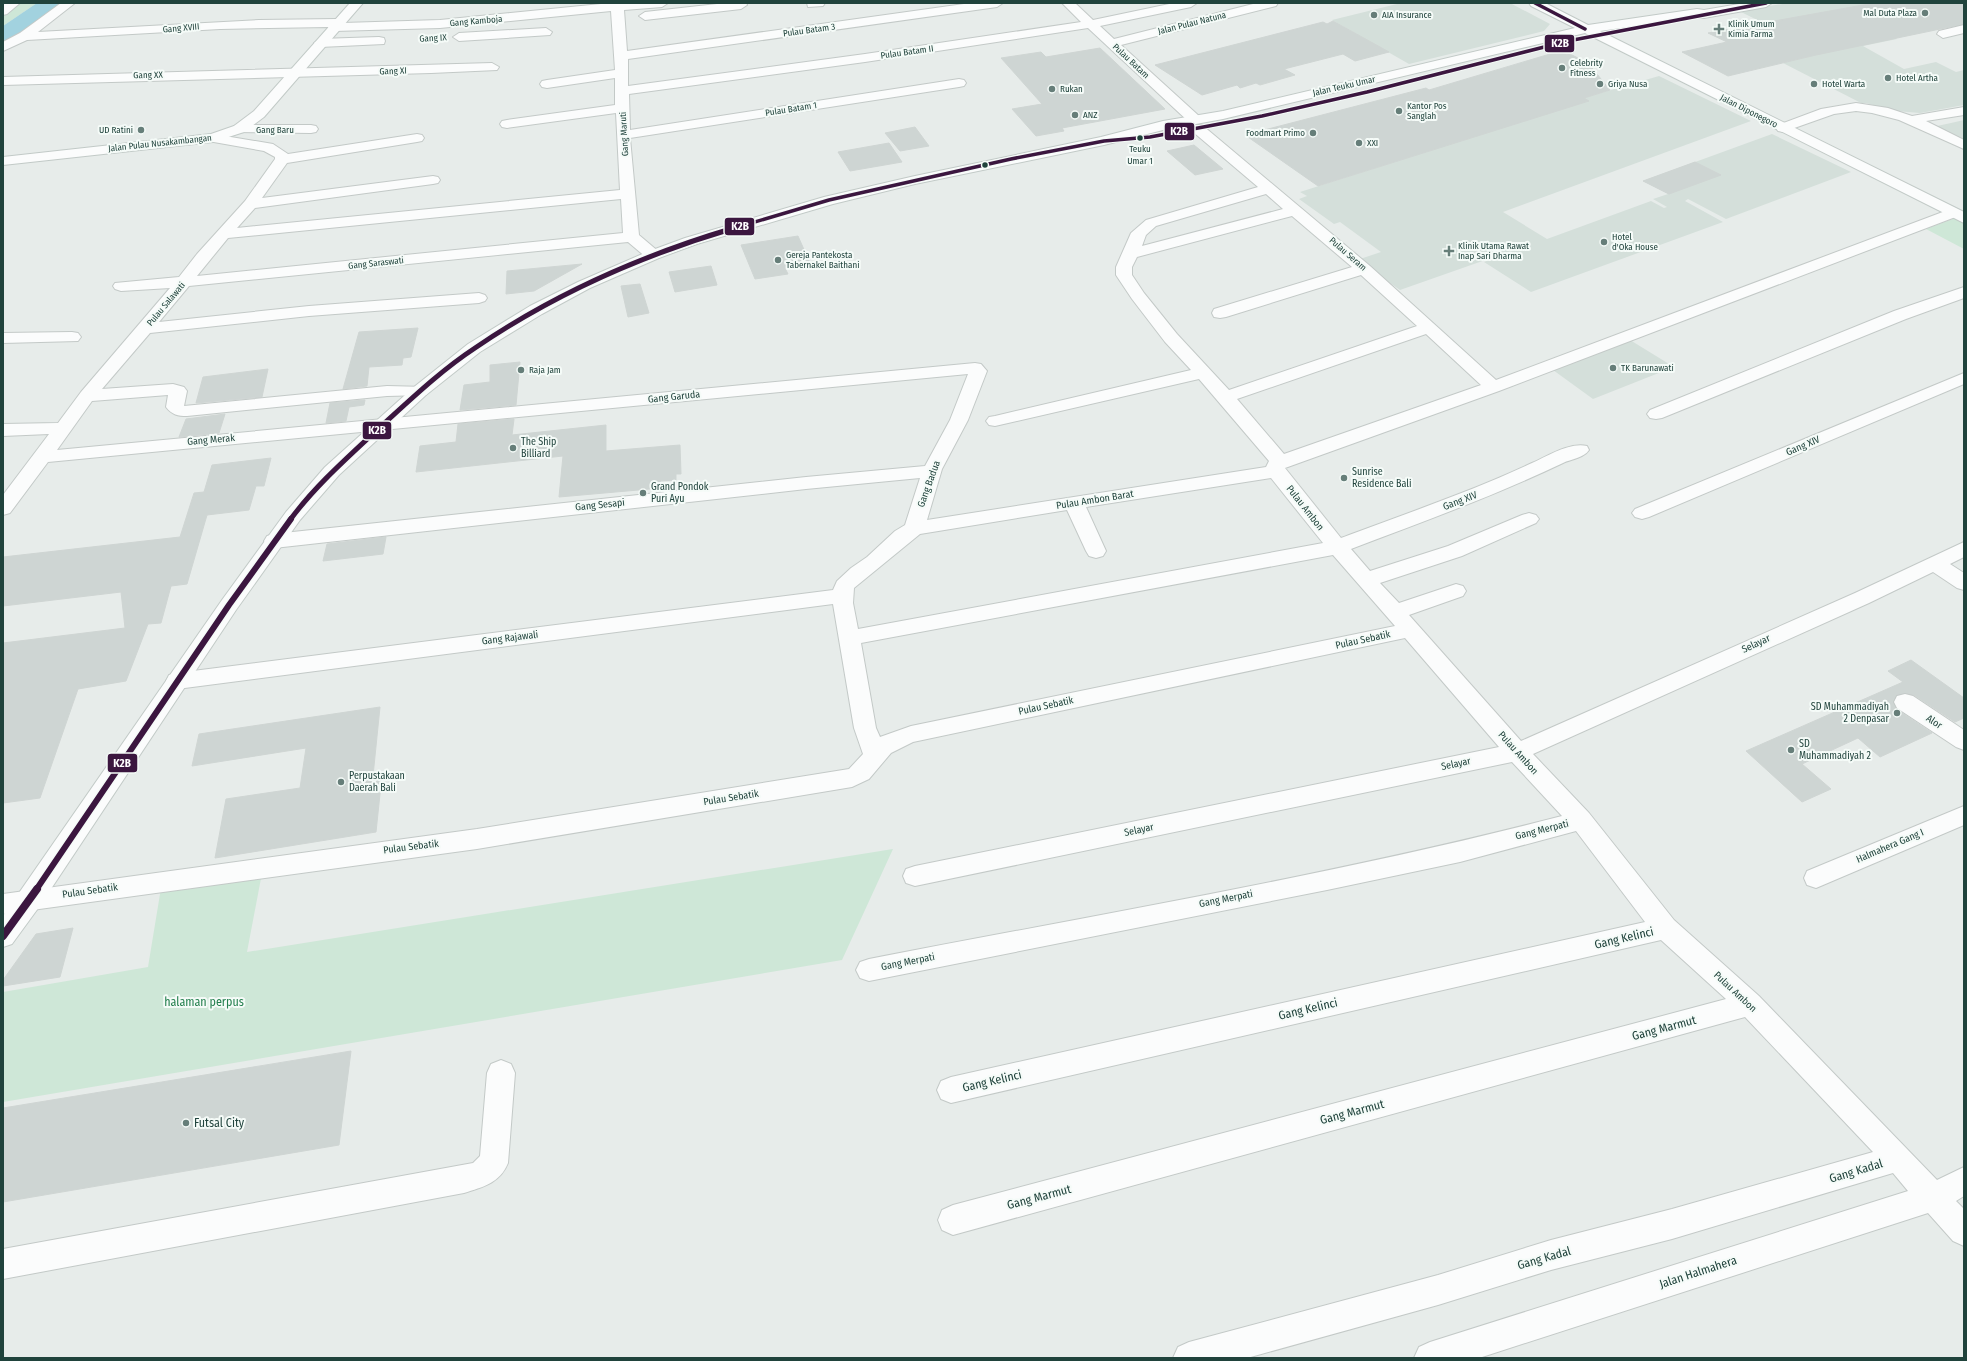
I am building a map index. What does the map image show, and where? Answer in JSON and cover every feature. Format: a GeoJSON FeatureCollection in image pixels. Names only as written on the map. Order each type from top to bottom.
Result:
{"type":"FeatureCollection","features":[{"type":"Feature","properties":{"kind":"street"},"geometry":{"type":"LineString","coordinates":[[3,11],[14,3]]}},
{"type":"Feature","properties":{"kind":"street"},"geometry":{"type":"LineString","coordinates":[[3,47],[24,36],[69,3]]}},
{"type":"Feature","properties":{"kind":"street","name":"Jalan Pulau Nusakambangan"},"geometry":{"type":"LineString","coordinates":[[3,161],[213,138],[239,129],[259,114],[320,43],[357,3]]}},
{"type":"Feature","properties":{"kind":"street"},"geometry":{"type":"LineString","coordinates":[[617,10],[662,3]]}},
{"type":"Feature","properties":{"kind":"street","name":"Pulau Batam 3"},"geometry":{"type":"LineString","coordinates":[[621,56],[997,3]]}},
{"type":"Feature","properties":{"kind":"street","name":"Pulau Batam"},"geometry":{"type":"LineString","coordinates":[[1068,3],[1112,43],[1195,124]]}},
{"type":"Feature","properties":{"kind":"street","name":"Pulau Batam II"},"geometry":{"type":"LineString","coordinates":[[622,91],[872,57],[1091,24],[1191,3]]}},
{"type":"Feature","properties":{"kind":"street","name":"Jalan Pulau Natuna"},"geometry":{"type":"LineString","coordinates":[[1112,43],[1272,3]]}},
{"type":"Feature","properties":{"kind":"street","name":"Jalan Diponegoro"},"geometry":{"type":"LineString","coordinates":[[1535,3],[1958,216]]}},
{"type":"Feature","properties":{"kind":"street","name":"Jalan Teuku Umar"},"geometry":{"type":"LineString","coordinates":[[3,936],[30,900],[177,681],[274,541],[332,471],[420,391],[474,348],[536,310],[584,285],[653,255],[698,239],[829,200],[1011,159],[1104,141],[1127,140],[1215,120],[1322,103],[1590,32],[1701,16],[1704,14],[1766,3]]}},
{"type":"Feature","properties":{"kind":"street"},"geometry":{"type":"LineString","coordinates":[[617,10],[741,5]]}},
{"type":"Feature","properties":{"kind":"street","name":"Gang Kamboja"},"geometry":{"type":"LineString","coordinates":[[336,25],[440,24],[617,10]]}},
{"type":"Feature","properties":{"kind":"street","name":"Gang Maruti"},"geometry":{"type":"LineString","coordinates":[[617,10],[621,56],[623,135],[631,237]]}},
{"type":"Feature","properties":{"kind":"street","name":"Gang XVIII"},"geometry":{"type":"LineString","coordinates":[[24,36],[158,30],[260,22],[336,25]]}},
{"type":"Feature","properties":{"kind":"street"},"geometry":{"type":"LineString","coordinates":[[1943,34],[1964,30]]}},
{"type":"Feature","properties":{"kind":"street","name":"Gang IX"},"geometry":{"type":"LineString","coordinates":[[446,37],[546,32]]}},
{"type":"Feature","properties":{"kind":"street"},"geometry":{"type":"LineString","coordinates":[[320,43],[392,40]]}},
{"type":"Feature","properties":{"kind":"street","name":"Gang XI"},"geometry":{"type":"LineString","coordinates":[[293,74],[492,67]]}},
{"type":"Feature","properties":{"kind":"street"},"geometry":{"type":"LineString","coordinates":[[547,84],[621,73]]}},
{"type":"Feature","properties":{"kind":"street","name":"Gang XX"},"geometry":{"type":"LineString","coordinates":[[3,81],[145,75],[293,74]]}},
{"type":"Feature","properties":{"kind":"street","name":"Pulau Batam 1"},"geometry":{"type":"LineString","coordinates":[[623,135],[959,83]]}},
{"type":"Feature","properties":{"kind":"street"},"geometry":{"type":"LineString","coordinates":[[1783,128],[1840,109],[1854,107],[1883,111],[1910,120],[1964,145]]}},
{"type":"Feature","properties":{"kind":"street"},"geometry":{"type":"LineString","coordinates":[[507,124],[622,108]]}},
{"type":"Feature","properties":{"kind":"street"},"geometry":{"type":"LineString","coordinates":[[1910,120],[1964,111]]}},
{"type":"Feature","properties":{"kind":"street","name":"Pulau Seram"},"geometry":{"type":"LineString","coordinates":[[1195,124],[1364,269],[1493,387]]}},
{"type":"Feature","properties":{"kind":"street","name":"Gang Baru"},"geometry":{"type":"LineString","coordinates":[[239,129],[311,130]]}},
{"type":"Feature","properties":{"kind":"street"},"geometry":{"type":"LineString","coordinates":[[213,138],[268,147],[282,155],[282,159],[417,138]]}},
{"type":"Feature","properties":{"kind":"street","name":"Pulau Salawati"},"geometry":{"type":"LineString","coordinates":[[3,509],[87,396],[250,204],[282,159]]}},
{"type":"Feature","properties":{"kind":"street"},"geometry":{"type":"LineString","coordinates":[[250,204],[433,180]]}},
{"type":"Feature","properties":{"kind":"street"},"geometry":{"type":"LineString","coordinates":[[1131,254],[1139,233],[1151,223],[1269,188]]}},
{"type":"Feature","properties":{"kind":"street"},"geometry":{"type":"LineString","coordinates":[[223,234],[628,194]]}},
{"type":"Feature","properties":{"kind":"street"},"geometry":{"type":"LineString","coordinates":[[1131,254],[1296,210]]}},
{"type":"Feature","properties":{"kind":"street"},"geometry":{"type":"LineString","coordinates":[[1278,467],[1958,216]]}},
{"type":"Feature","properties":{"kind":"street"},"geometry":{"type":"LineString","coordinates":[[631,237],[653,255]]}},
{"type":"Feature","properties":{"kind":"street","name":"Gang Saraswati"},"geometry":{"type":"LineString","coordinates":[[121,286],[184,282],[631,237]]}},
{"type":"Feature","properties":{"kind":"street","name":"Pulau Ambon"},"geometry":{"type":"LineString","coordinates":[[1131,254],[1124,267],[1124,275],[1138,296],[1171,338],[1226,397],[1338,547],[1366,580],[1517,752],[1581,820],[1665,928],[1750,1004],[1898,1158],[1964,1231]]}},
{"type":"Feature","properties":{"kind":"street"},"geometry":{"type":"LineString","coordinates":[[1220,313],[1364,269]]}},
{"type":"Feature","properties":{"kind":"street"},"geometry":{"type":"LineString","coordinates":[[1656,414],[1900,315],[1964,292]]}},
{"type":"Feature","properties":{"kind":"street"},"geometry":{"type":"LineString","coordinates":[[146,328],[309,311],[479,298]]}},
{"type":"Feature","properties":{"kind":"street"},"geometry":{"type":"LineString","coordinates":[[1226,397],[1428,328]]}},
{"type":"Feature","properties":{"kind":"street"},"geometry":{"type":"LineString","coordinates":[[3,338],[72,337]]}},
{"type":"Feature","properties":{"kind":"street","name":"Gang Badua"},"geometry":{"type":"LineString","coordinates":[[914,528],[933,469],[958,420],[978,371],[975,368],[967,368]]}},
{"type":"Feature","properties":{"kind":"street","name":"Gang Garuda"},"geometry":{"type":"LineString","coordinates":[[381,425],[967,368]]}},
{"type":"Feature","properties":{"kind":"street"},"geometry":{"type":"LineString","coordinates":[[995,421],[1202,373]]}},
{"type":"Feature","properties":{"kind":"street","name":"Gang XIV"},"geometry":{"type":"LineString","coordinates":[[1642,513],[1964,378]]}},
{"type":"Feature","properties":{"kind":"street"},"geometry":{"type":"LineString","coordinates":[[87,396],[173,389],[178,390],[175,407],[180,410],[187,411],[387,391],[420,391]]}},
{"type":"Feature","properties":{"kind":"street","name":"Gang Merak"},"geometry":{"type":"LineString","coordinates":[[41,457],[144,446],[381,425]]}},
{"type":"Feature","properties":{"kind":"street"},"geometry":{"type":"LineString","coordinates":[[3,430],[63,428]]}},
{"type":"Feature","properties":{"kind":"street","name":"Gang XIV"},"geometry":{"type":"LineString","coordinates":[[849,638],[900,627],[1338,547],[1502,485],[1562,456],[1580,450]]}},
{"type":"Feature","properties":{"kind":"street","name":"Pulau Ambon Barat"},"geometry":{"type":"LineString","coordinates":[[914,528],[1074,503],[1278,467]]}},
{"type":"Feature","properties":{"kind":"street","name":"Gang Sesapi"},"geometry":{"type":"LineString","coordinates":[[274,541],[806,483],[926,472]]}},
{"type":"Feature","properties":{"kind":"street"},"geometry":{"type":"LineString","coordinates":[[3,483],[23,483]]}},
{"type":"Feature","properties":{"kind":"street"},"geometry":{"type":"LineString","coordinates":[[1074,503],[1096,551]]}},
{"type":"Feature","properties":{"kind":"street"},"geometry":{"type":"LineString","coordinates":[[1366,580],[1455,551],[1529,519]]}},
{"type":"Feature","properties":{"kind":"street"},"geometry":{"type":"LineString","coordinates":[[875,755],[865,728],[849,638],[843,596],[844,586],[914,528]]}},
{"type":"Feature","properties":{"kind":"street","name":"Selayar"},"geometry":{"type":"LineString","coordinates":[[915,876],[1517,752],[1935,564],[1964,549]]}},
{"type":"Feature","properties":{"kind":"street"},"geometry":{"type":"LineString","coordinates":[[1935,564],[1964,583]]}},
{"type":"Feature","properties":{"kind":"street"},"geometry":{"type":"LineString","coordinates":[[1395,612],[1456,592]]}},
{"type":"Feature","properties":{"kind":"street","name":"Gang Rajawali"},"geometry":{"type":"LineString","coordinates":[[177,681],[843,596]]}},
{"type":"Feature","properties":{"kind":"street","name":"Pulau Sebatik"},"geometry":{"type":"LineString","coordinates":[[3,904],[477,839],[852,778],[862,773],[868,767],[875,755],[884,746],[911,734],[1410,630]]}},
{"type":"Feature","properties":{"kind":"street","name":"Alor"},"geometry":{"type":"LineString","coordinates":[[1905,702],[1964,741]]}},
{"type":"Feature","properties":{"kind":"street","name":"Halmahera Gang I"},"geometry":{"type":"LineString","coordinates":[[1816,878],[1964,815]]}},
{"type":"Feature","properties":{"kind":"street","name":"Gang Merpati"},"geometry":{"type":"LineString","coordinates":[[869,970],[1327,880],[1460,852],[1581,820]]}},
{"type":"Feature","properties":{"kind":"street","name":"Gang Kelinci"},"geometry":{"type":"LineString","coordinates":[[951,1090],[1665,928]]}},
{"type":"Feature","properties":{"kind":"street","name":"Gang Marmut"},"geometry":{"type":"LineString","coordinates":[[953,1220],[1750,1004]]}},
{"type":"Feature","properties":{"kind":"street"},"geometry":{"type":"LineString","coordinates":[[3,1264],[464,1179],[481,1174],[494,1163],[500,1073]]}},
{"type":"Feature","properties":{"kind":"street","name":"Gang Kadal"},"geometry":{"type":"LineString","coordinates":[[1189,1358],[1438,1290],[1551,1255],[1672,1224],[1898,1158]]}},
{"type":"Feature","properties":{"kind":"street","name":"Jalan Halmahera"},"geometry":{"type":"LineString","coordinates":[[1430,1358],[1934,1197],[1964,1181]]}},
{"type":"Feature","properties":{"kind":"shaded area"},"geometry":{"type":"Polygon","coordinates":[[[1401,3],[1510,3],[1550,24],[1544,31],[1409,64],[1332,20],[1401,3]]]}},
{"type":"Feature","properties":{"kind":"shaded area"},"geometry":{"type":"Polygon","coordinates":[[[1788,3],[1964,3],[1895,38],[1897,39],[1863,46],[1904,69],[1936,62],[1956,72],[1964,70],[1964,105],[1920,113],[1896,111],[1861,103],[1783,63],[1805,57],[1800,41],[1739,11],[1788,3]]]}},
{"type":"Feature","properties":{"kind":"shaded area"},"geometry":{"type":"Polygon","coordinates":[[[1659,76],[1751,121],[1503,212],[1547,239],[1651,201],[1664,208],[1667,207],[1653,199],[1668,194],[1643,181],[1772,134],[1851,172],[1726,219],[1688,199],[1685,201],[1723,222],[1531,292],[1484,262],[1528,245],[1400,290],[1357,260],[1381,252],[1340,222],[1334,224],[1299,199],[1307,196],[1300,192],[1479,135],[1587,97],[1659,76]]]}},
{"type":"Feature","properties":{"kind":"shaded area"},"geometry":{"type":"Polygon","coordinates":[[[1964,120],[1964,139],[1937,126],[1951,123],[1964,120]]]}},
{"type":"Feature","properties":{"kind":"shaded area","name":"TK Barunawati"},"geometry":{"type":"Polygon","coordinates":[[[1630,340],[1674,367],[1593,399],[1553,370],[1630,340]]]}},
{"type":"Feature","properties":{"kind":"green space"},"geometry":{"type":"Polygon","coordinates":[[[18,3],[37,3],[3,26],[3,13],[18,3]]]}},
{"type":"Feature","properties":{"kind":"green space"},"geometry":{"type":"Polygon","coordinates":[[[1958,217],[1964,220],[1964,249],[1926,229],[1958,217]]]}},
{"type":"Feature","properties":{"kind":"green space","name":"halaman perpus"},"geometry":{"type":"Polygon","coordinates":[[[893,849],[842,960],[3,1102],[3,992],[148,967],[161,888],[262,873],[247,952],[893,849]]]}},
{"type":"Feature","properties":{"kind":"water"},"geometry":{"type":"Polygon","coordinates":[[[37,3],[65,3],[3,46],[3,26],[37,3]]]}},
{"type":"Feature","properties":{"kind":"building"},"geometry":{"type":"Polygon","coordinates":[[[1874,3],[1964,3],[1964,24],[1816,55],[1728,76],[1682,52],[1727,42],[1708,33],[1874,3]]]}},
{"type":"Feature","properties":{"kind":"building"},"geometry":{"type":"Polygon","coordinates":[[[1333,21],[1389,52],[1355,61],[1343,54],[1284,69],[1295,75],[1260,85],[1256,83],[1240,88],[1237,85],[1202,95],[1155,65],[1323,22],[1327,24],[1333,21]]]}},
{"type":"Feature","properties":{"kind":"building"},"geometry":{"type":"Polygon","coordinates":[[[1100,48],[1165,109],[1062,128],[1064,131],[1036,136],[1012,109],[1042,104],[1001,58],[1041,52],[1046,57],[1100,48]]]}},
{"type":"Feature","properties":{"kind":"building"},"geometry":{"type":"Polygon","coordinates":[[[1559,53],[1572,55],[1588,63],[1610,90],[1584,98],[1589,101],[1318,186],[1245,135],[1426,88],[1429,90],[1550,54],[1559,53]]]}},
{"type":"Feature","properties":{"kind":"building"},"geometry":{"type":"Polygon","coordinates":[[[915,127],[929,146],[900,151],[885,133],[915,127]]]}},
{"type":"Feature","properties":{"kind":"building"},"geometry":{"type":"Polygon","coordinates":[[[889,143],[902,162],[850,171],[838,152],[889,143]]]}},
{"type":"Feature","properties":{"kind":"building"},"geometry":{"type":"Polygon","coordinates":[[[1194,145],[1223,169],[1195,175],[1167,151],[1194,145]]]}},
{"type":"Feature","properties":{"kind":"building"},"geometry":{"type":"Polygon","coordinates":[[[1695,162],[1721,175],[1669,194],[1643,181],[1695,162]]]}},
{"type":"Feature","properties":{"kind":"building","name":"Gereja Pantekosta Tabernakel Baithani"},"geometry":{"type":"Polygon","coordinates":[[[798,236],[810,263],[785,268],[788,274],[755,279],[741,245],[798,236]]]}},
{"type":"Feature","properties":{"kind":"building"},"geometry":{"type":"Polygon","coordinates":[[[582,264],[534,291],[506,294],[507,271],[582,264]]]}},
{"type":"Feature","properties":{"kind":"building"},"geometry":{"type":"Polygon","coordinates":[[[711,266],[717,285],[675,292],[669,272],[711,266]]]}},
{"type":"Feature","properties":{"kind":"building"},"geometry":{"type":"Polygon","coordinates":[[[640,284],[649,313],[628,317],[621,286],[640,284]]]}},
{"type":"Feature","properties":{"kind":"building"},"geometry":{"type":"Polygon","coordinates":[[[418,328],[411,357],[403,358],[402,365],[369,367],[367,386],[343,389],[359,332],[418,328]]]}},
{"type":"Feature","properties":{"kind":"building"},"geometry":{"type":"Polygon","coordinates":[[[520,362],[516,405],[460,410],[464,385],[490,382],[490,365],[520,362]]]}},
{"type":"Feature","properties":{"kind":"building"},"geometry":{"type":"Polygon","coordinates":[[[268,369],[262,397],[196,403],[203,377],[268,369]]]}},
{"type":"Feature","properties":{"kind":"building"},"geometry":{"type":"Polygon","coordinates":[[[365,400],[364,405],[349,407],[346,421],[326,423],[330,403],[365,400]]]}},
{"type":"Feature","properties":{"kind":"building"},"geometry":{"type":"Polygon","coordinates":[[[225,414],[219,433],[179,437],[186,419],[225,414]]]}},
{"type":"Feature","properties":{"kind":"building"},"geometry":{"type":"Polygon","coordinates":[[[514,419],[512,435],[606,425],[606,451],[680,445],[681,474],[676,474],[676,480],[660,481],[661,488],[559,497],[563,456],[416,472],[420,446],[456,442],[458,424],[514,419]]]}},
{"type":"Feature","properties":{"kind":"building"},"geometry":{"type":"Polygon","coordinates":[[[271,458],[264,486],[256,486],[249,510],[207,515],[187,584],[171,586],[161,623],[148,624],[126,681],[78,689],[40,798],[3,803],[3,643],[125,628],[121,592],[3,606],[3,557],[180,537],[194,493],[204,492],[212,465],[271,458]]]}},
{"type":"Feature","properties":{"kind":"building"},"geometry":{"type":"Polygon","coordinates":[[[386,537],[383,554],[323,561],[327,544],[386,537]]]}},
{"type":"Feature","properties":{"kind":"building","name":"SD Muhammadiyah 2"},"geometry":{"type":"Polygon","coordinates":[[[1911,660],[1964,698],[1964,718],[1955,722],[1914,695],[1905,693],[1897,695],[1893,701],[1896,709],[1932,733],[1880,757],[1858,738],[1802,764],[1831,789],[1802,802],[1746,751],[1903,682],[1888,671],[1911,660]]]}},
{"type":"Feature","properties":{"kind":"building","name":"Perpustakaan Daerah Bali"},"geometry":{"type":"Polygon","coordinates":[[[380,707],[373,776],[382,775],[376,832],[215,858],[226,799],[300,788],[306,748],[192,766],[199,734],[380,707]]]}},
{"type":"Feature","properties":{"kind":"building"},"geometry":{"type":"Polygon","coordinates":[[[73,928],[60,977],[3,986],[3,980],[36,934],[73,928]]]}},
{"type":"Feature","properties":{"kind":"building","name":"Futsal City"},"geometry":{"type":"Polygon","coordinates":[[[351,1051],[339,1145],[3,1202],[3,1108],[351,1051]]]}},
{"type":"Feature","properties":{"kind":"transit line","name":"K2B"},"geometry":{"type":"LineString","coordinates":[[1535,3],[1585,29]]}},
{"type":"Feature","properties":{"kind":"transit line","name":"K2B"},"geometry":{"type":"LineString","coordinates":[[3,936],[30,900],[229,605],[293,516],[332,471],[420,391],[474,348],[536,310],[584,285],[653,255],[691,241],[829,200],[1011,159],[1104,141],[1150,137],[1262,116],[1367,92],[1568,41],[1766,3]]}},
{"type":"Feature","properties":{"kind":"place","name":"Mal Duta Plaza"},"geometry":{"type":"Point","coordinates":[1925,13]}},
{"type":"Feature","properties":{"kind":"place","name":"AIA Insurance"},"geometry":{"type":"Point","coordinates":[1374,15]}},
{"type":"Feature","properties":{"kind":"place","name":"Klinik Umum Kimia Farma"},"geometry":{"type":"Point","coordinates":[1719,29]}},
{"type":"Feature","properties":{"kind":"place","name":"Celebrity Fitness"},"geometry":{"type":"Point","coordinates":[1562,68]}},
{"type":"Feature","properties":{"kind":"place","name":"Hotel Artha"},"geometry":{"type":"Point","coordinates":[1888,78]}},
{"type":"Feature","properties":{"kind":"place","name":"Griya Nusa"},"geometry":{"type":"Point","coordinates":[1600,84]}},
{"type":"Feature","properties":{"kind":"place","name":"Hotel Warta"},"geometry":{"type":"Point","coordinates":[1814,84]}},
{"type":"Feature","properties":{"kind":"place","name":"Rukan"},"geometry":{"type":"Point","coordinates":[1052,89]}},
{"type":"Feature","properties":{"kind":"place","name":"Kantor Pos Sanglah"},"geometry":{"type":"Point","coordinates":[1399,111]}},
{"type":"Feature","properties":{"kind":"place","name":"ANZ"},"geometry":{"type":"Point","coordinates":[1075,115]}},
{"type":"Feature","properties":{"kind":"place","name":"UD Ratini"},"geometry":{"type":"Point","coordinates":[141,130]}},
{"type":"Feature","properties":{"kind":"place","name":"Foodmart Primo"},"geometry":{"type":"Point","coordinates":[1313,133]}},
{"type":"Feature","properties":{"kind":"place","name":"Teuku Umar 1"},"geometry":{"type":"Point","coordinates":[1140,138]}},
{"type":"Feature","properties":{"kind":"place","name":"XXI"},"geometry":{"type":"Point","coordinates":[1359,143]}},
{"type":"Feature","properties":{"kind":"place","name":"Hotel d'Oka House"},"geometry":{"type":"Point","coordinates":[1604,242]}},
{"type":"Feature","properties":{"kind":"place","name":"Klinik Utama Rawat Inap Sari Dharma"},"geometry":{"type":"Point","coordinates":[1449,251]}},
{"type":"Feature","properties":{"kind":"place","name":"Gereja Pantekosta Tabernakel Baithani"},"geometry":{"type":"Point","coordinates":[778,260]}},
{"type":"Feature","properties":{"kind":"place","name":"TK Barunawati"},"geometry":{"type":"Point","coordinates":[1613,368]}},
{"type":"Feature","properties":{"kind":"place","name":"Raja Jam"},"geometry":{"type":"Point","coordinates":[521,370]}},
{"type":"Feature","properties":{"kind":"place","name":"The Ship Billiard"},"geometry":{"type":"Point","coordinates":[513,448]}},
{"type":"Feature","properties":{"kind":"place","name":"Sunrise Residence Bali"},"geometry":{"type":"Point","coordinates":[1344,478]}},
{"type":"Feature","properties":{"kind":"place","name":"Grand Pondok Puri Ayu"},"geometry":{"type":"Point","coordinates":[643,493]}},
{"type":"Feature","properties":{"kind":"place","name":"SD Muhammadiyah 2 Denpasar"},"geometry":{"type":"Point","coordinates":[1897,713]}},
{"type":"Feature","properties":{"kind":"place","name":"SD Muhammadiyah 2"},"geometry":{"type":"Point","coordinates":[1791,750]}},
{"type":"Feature","properties":{"kind":"place","name":"Perpustakaan Daerah Bali"},"geometry":{"type":"Point","coordinates":[341,782]}},
{"type":"Feature","properties":{"kind":"place","name":"Futsal City"},"geometry":{"type":"Point","coordinates":[186,1123]}}]}
